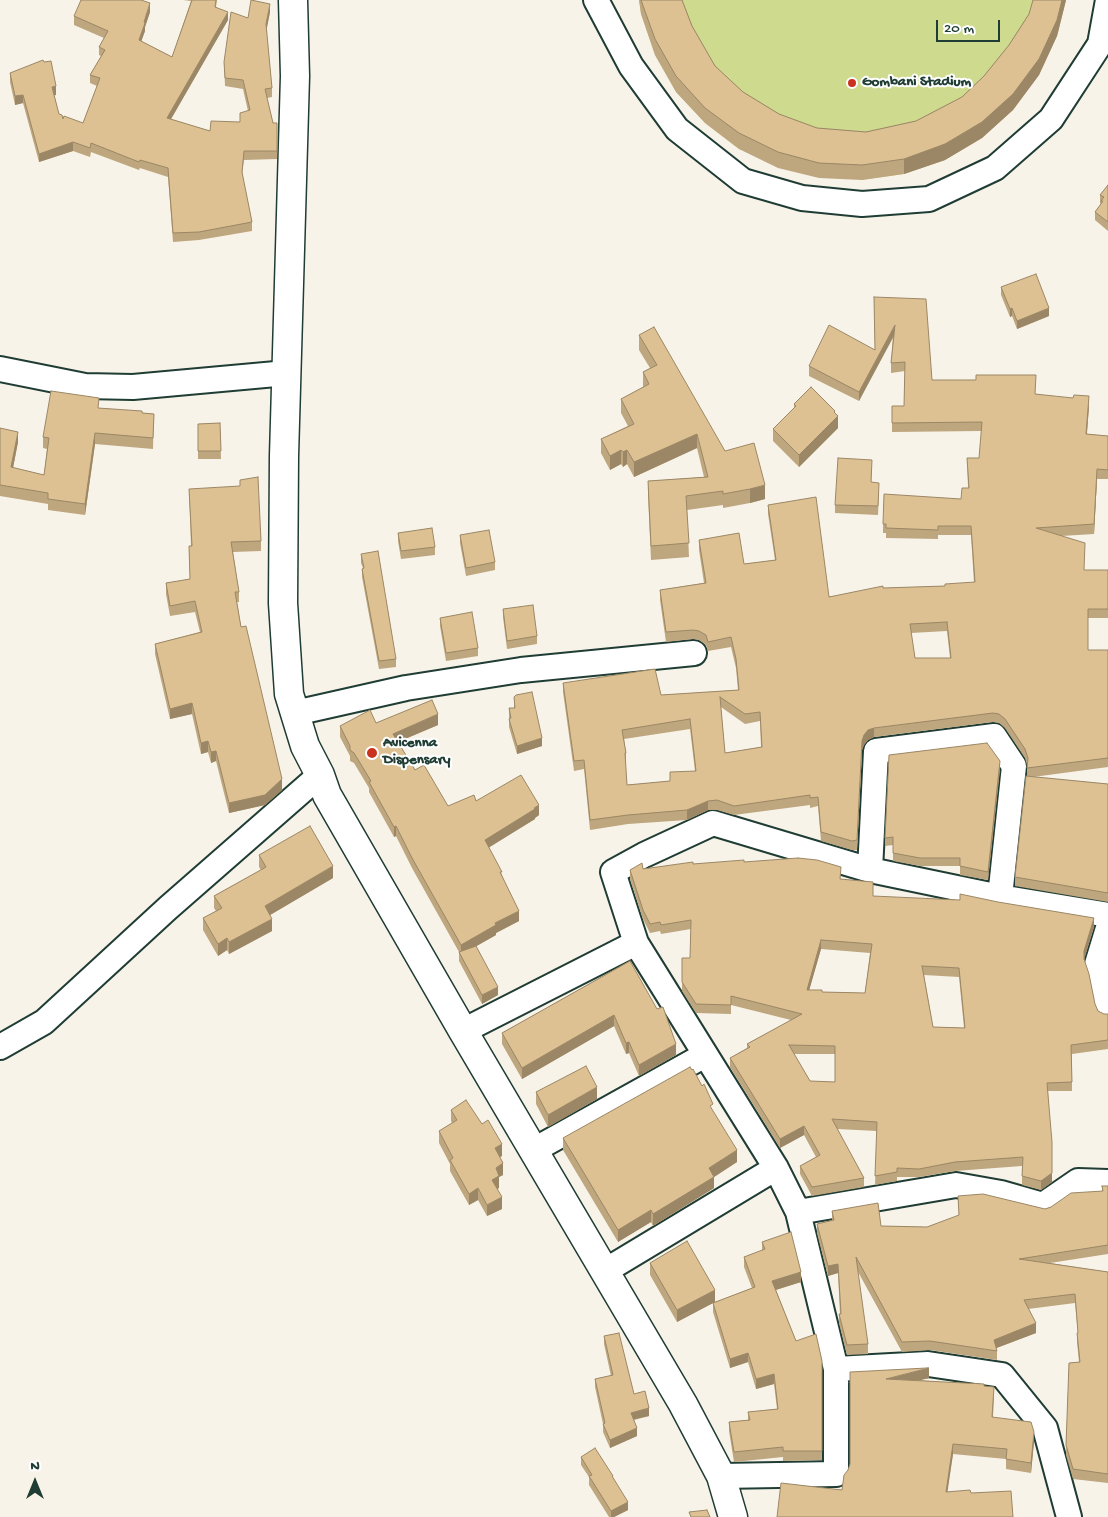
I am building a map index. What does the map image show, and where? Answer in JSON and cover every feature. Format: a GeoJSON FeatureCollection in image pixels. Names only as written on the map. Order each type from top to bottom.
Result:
{"type":"FeatureCollection","features":[{"type":"Feature","properties":{"kind":"main road"},"geometry":{"type":"LineString","coordinates":[[293,0],[295,76],[283,603],[289,694],[305,746],[320,775],[327,795],[463,1031],[683,1404],[721,1476],[733,1517]]}},
{"type":"Feature","properties":{"kind":"street"},"geometry":{"type":"LineString","coordinates":[[596,0],[631,66],[677,129],[743,181],[802,198],[862,204],[929,199],[995,168],[1050,120],[1100,44],[1108,0]]}},
{"type":"Feature","properties":{"kind":"street"},"geometry":{"type":"LineString","coordinates":[[0,369],[85,386],[133,387],[287,373]]}},
{"type":"Feature","properties":{"kind":"street"},"geometry":{"type":"LineString","coordinates":[[295,713],[406,688],[521,670],[694,653]]}},
{"type":"Feature","properties":{"kind":"street"},"geometry":{"type":"LineString","coordinates":[[870,870],[876,751],[994,736],[1014,766],[1000,897]]}},
{"type":"Feature","properties":{"kind":"street"},"geometry":{"type":"LineString","coordinates":[[0,1047],[44,1022],[168,908],[320,775]]}},
{"type":"Feature","properties":{"kind":"street"},"geometry":{"type":"LineString","coordinates":[[721,1476],[836,1474],[836,1369],[798,1212],[776,1168],[636,943],[613,872],[644,855],[713,823],[870,870],[1000,897],[1108,915]]}},
{"type":"Feature","properties":{"kind":"street"},"geometry":{"type":"LineString","coordinates":[[1108,928],[1096,964],[1102,979],[1108,1010]]}},
{"type":"Feature","properties":{"kind":"street"},"geometry":{"type":"LineString","coordinates":[[463,1031],[636,943]]}},
{"type":"Feature","properties":{"kind":"street"},"geometry":{"type":"LineString","coordinates":[[534,1150],[705,1055]]}},
{"type":"Feature","properties":{"kind":"street"},"geometry":{"type":"LineString","coordinates":[[605,1271],[776,1168]]}},
{"type":"Feature","properties":{"kind":"street"},"geometry":{"type":"LineString","coordinates":[[798,1212],[956,1185],[1044,1205],[1078,1182],[1108,1182]]}},
{"type":"Feature","properties":{"kind":"street"},"geometry":{"type":"LineString","coordinates":[[836,1369],[928,1364],[1002,1375],[1045,1428],[1069,1517]]}},
{"type":"Feature","properties":{"kind":"green space","name":"Gombani Stadium"},"geometry":{"type":"Polygon","coordinates":[[[639,0],[1066,0],[1057,36],[945,160],[904,174],[862,180],[739,149],[705,123],[676,92],[655,55],[641,14],[639,0]]]}},
{"type":"Feature","properties":{"kind":"building"},"geometry":{"type":"Polygon","coordinates":[[[81,0],[141,0],[150,3],[139,40],[172,57],[192,0],[216,0],[215,7],[228,12],[167,118],[210,131],[211,121],[240,122],[240,113],[250,110],[243,80],[225,78],[224,62],[231,12],[248,18],[251,0],[270,4],[266,24],[272,88],[265,89],[273,123],[277,123],[277,151],[244,151],[242,172],[252,222],[199,232],[173,233],[168,168],[140,160],[139,162],[91,143],[90,148],[73,142],[39,154],[23,95],[15,96],[10,73],[43,60],[44,62],[51,61],[56,86],[52,87],[59,114],[62,115],[63,119],[64,116],[83,123],[100,78],[90,75],[105,50],[99,47],[108,31],[74,16],[81,0]]]}},
{"type":"Feature","properties":{"kind":"building"},"geometry":{"type":"Polygon","coordinates":[[[641,0],[682,0],[692,26],[715,66],[743,92],[779,114],[817,128],[866,132],[916,121],[962,97],[984,76],[1009,45],[1029,14],[1033,0],[1062,0],[1057,20],[1039,59],[1013,94],[982,122],[945,144],[904,159],[862,165],[819,163],[778,152],[739,133],[705,108],[676,76],[655,39],[641,0]]]}},
{"type":"Feature","properties":{"kind":"building"},"geometry":{"type":"Polygon","coordinates":[[[1108,185],[1108,222],[1095,212],[1103,201],[1101,201],[1104,197],[1100,195],[1108,185]]]}},
{"type":"Feature","properties":{"kind":"building"},"geometry":{"type":"Polygon","coordinates":[[[1036,274],[1049,308],[1017,321],[1001,287],[1036,274]]]}},
{"type":"Feature","properties":{"kind":"building"},"geometry":{"type":"Polygon","coordinates":[[[874,297],[926,299],[932,380],[976,380],[976,375],[1036,375],[1035,394],[1073,398],[1074,395],[1089,396],[1086,434],[1108,436],[1108,470],[1097,469],[1094,524],[1036,528],[1085,543],[1084,570],[1108,570],[1108,609],[1088,609],[1088,650],[1108,650],[1108,758],[1027,768],[1028,758],[1025,749],[1005,719],[999,714],[993,713],[868,730],[862,741],[857,840],[852,841],[821,832],[818,797],[810,798],[810,795],[734,806],[717,800],[708,801],[687,810],[590,820],[584,760],[574,761],[563,683],[655,669],[661,695],[739,690],[736,659],[731,637],[708,642],[706,635],[699,631],[666,632],[660,590],[706,583],[699,540],[739,533],[744,564],[776,560],[768,505],[816,497],[829,597],[883,586],[883,588],[945,586],[945,584],[975,582],[971,526],[938,526],[938,530],[886,528],[886,524],[883,524],[884,494],[961,499],[962,488],[969,488],[967,458],[979,458],[982,422],[892,423],[892,406],[904,406],[905,362],[891,363],[895,325],[859,392],[809,366],[829,325],[875,350],[874,297]],[[947,622],[910,624],[915,658],[951,658],[947,622]],[[720,697],[725,753],[762,747],[760,712],[745,714],[720,697]],[[690,719],[622,730],[626,753],[627,785],[670,781],[670,772],[696,771],[690,719]]]}},
{"type":"Feature","properties":{"kind":"building"},"geometry":{"type":"Polygon","coordinates":[[[654,327],[725,451],[754,443],[765,485],[723,494],[723,491],[686,496],[689,543],[651,546],[648,481],[708,477],[697,434],[634,462],[627,450],[623,452],[621,450],[610,456],[601,439],[634,424],[621,399],[649,384],[643,372],[657,365],[639,335],[654,327]]]}},
{"type":"Feature","properties":{"kind":"building"},"geometry":{"type":"Polygon","coordinates":[[[811,387],[838,416],[799,455],[773,429],[796,406],[794,404],[811,387]]]}},
{"type":"Feature","properties":{"kind":"building"},"geometry":{"type":"Polygon","coordinates":[[[51,391],[99,398],[98,408],[142,411],[142,413],[154,414],[153,438],[95,433],[85,504],[48,499],[48,493],[0,485],[0,428],[18,432],[11,467],[44,475],[49,438],[43,437],[51,391]]]}},
{"type":"Feature","properties":{"kind":"building"},"geometry":{"type":"Polygon","coordinates":[[[220,423],[221,451],[198,451],[198,424],[220,423]]]}},
{"type":"Feature","properties":{"kind":"building"},"geometry":{"type":"Polygon","coordinates":[[[838,458],[872,460],[871,482],[879,483],[878,506],[835,505],[838,458]]]}},
{"type":"Feature","properties":{"kind":"building"},"geometry":{"type":"Polygon","coordinates":[[[258,477],[261,541],[231,542],[239,592],[235,592],[241,627],[246,626],[282,779],[265,795],[229,803],[216,751],[211,752],[208,741],[201,743],[192,703],[170,709],[155,644],[202,632],[195,601],[170,606],[166,583],[190,579],[189,546],[192,546],[189,489],[240,486],[240,480],[258,477]]]}},
{"type":"Feature","properties":{"kind":"building"},"geometry":{"type":"Polygon","coordinates":[[[432,528],[435,547],[401,551],[398,533],[432,528]]]}},
{"type":"Feature","properties":{"kind":"building"},"geometry":{"type":"Polygon","coordinates":[[[489,530],[495,562],[466,568],[460,535],[489,530]]]}},
{"type":"Feature","properties":{"kind":"building"},"geometry":{"type":"Polygon","coordinates":[[[378,551],[396,659],[379,661],[362,569],[364,568],[361,554],[378,551]]]}},
{"type":"Feature","properties":{"kind":"building"},"geometry":{"type":"Polygon","coordinates":[[[533,605],[537,636],[507,641],[503,609],[533,605]]]}},
{"type":"Feature","properties":{"kind":"building"},"geometry":{"type":"Polygon","coordinates":[[[472,612],[478,648],[446,653],[440,618],[472,612]]]}},
{"type":"Feature","properties":{"kind":"building"},"geometry":{"type":"Polygon","coordinates":[[[532,692],[542,738],[517,746],[509,719],[511,718],[509,708],[515,708],[514,697],[516,695],[532,692]]]}},
{"type":"Feature","properties":{"kind":"building"},"geometry":{"type":"Polygon","coordinates":[[[432,700],[438,714],[393,734],[415,770],[424,765],[448,806],[474,795],[476,801],[521,775],[539,805],[485,840],[502,872],[500,872],[519,911],[495,923],[496,925],[461,945],[396,826],[394,827],[369,782],[371,781],[354,753],[350,750],[350,746],[340,726],[370,710],[376,723],[432,700]]]}},
{"type":"Feature","properties":{"kind":"building"},"geometry":{"type":"Polygon","coordinates":[[[987,743],[1000,761],[988,872],[960,866],[960,858],[920,858],[893,853],[893,837],[885,838],[889,755],[987,743]]]}},
{"type":"Feature","properties":{"kind":"building"},"geometry":{"type":"Polygon","coordinates":[[[1026,776],[1108,784],[1108,893],[1015,877],[1026,776]]]}},
{"type":"Feature","properties":{"kind":"building"},"geometry":{"type":"Polygon","coordinates":[[[310,826],[333,866],[265,906],[272,919],[229,942],[227,938],[218,944],[203,918],[222,908],[214,896],[266,867],[259,855],[310,826]]]}},
{"type":"Feature","properties":{"kind":"building"},"geometry":{"type":"Polygon","coordinates":[[[798,858],[817,860],[841,867],[840,879],[873,882],[873,896],[960,900],[960,894],[1094,918],[1084,951],[1084,959],[1098,1011],[1108,1014],[1108,1040],[1071,1045],[1072,1082],[1047,1083],[1052,1142],[1052,1173],[1041,1181],[1022,1176],[1023,1157],[955,1162],[919,1169],[897,1168],[897,1172],[875,1176],[877,1122],[832,1119],[864,1178],[812,1187],[800,1166],[820,1155],[804,1126],[780,1139],[730,1058],[750,1047],[747,1044],[802,1014],[731,996],[731,1005],[696,1004],[682,982],[682,958],[690,958],[691,920],[661,925],[660,922],[650,924],[643,910],[630,870],[642,863],[643,869],[693,862],[693,864],[744,860],[744,862],[798,858]],[[821,940],[807,990],[865,993],[872,944],[821,940]],[[922,966],[933,1027],[965,1028],[959,968],[922,966]],[[789,1045],[810,1081],[835,1082],[835,1046],[789,1045]]]}},
{"type":"Feature","properties":{"kind":"building"},"geometry":{"type":"Polygon","coordinates":[[[476,946],[498,987],[482,995],[459,952],[476,946]]]}},
{"type":"Feature","properties":{"kind":"building"},"geometry":{"type":"Polygon","coordinates":[[[630,961],[657,1009],[663,1007],[676,1044],[639,1065],[629,1042],[626,1043],[614,1015],[522,1068],[502,1033],[630,961]]]}},
{"type":"Feature","properties":{"kind":"building"},"geometry":{"type":"Polygon","coordinates":[[[586,1066],[597,1087],[548,1115],[536,1092],[586,1066]]]}},
{"type":"Feature","properties":{"kind":"building"},"geometry":{"type":"Polygon","coordinates":[[[690,1067],[702,1086],[704,1084],[713,1104],[710,1106],[737,1150],[709,1168],[714,1177],[653,1214],[651,1210],[618,1230],[563,1138],[690,1067]]]}},
{"type":"Feature","properties":{"kind":"building"},"geometry":{"type":"Polygon","coordinates":[[[466,1100],[482,1124],[488,1120],[502,1144],[495,1148],[503,1163],[496,1168],[499,1176],[492,1180],[502,1197],[487,1205],[478,1188],[469,1194],[450,1160],[453,1158],[439,1131],[457,1120],[451,1110],[466,1100]]]}},
{"type":"Feature","properties":{"kind":"building"},"geometry":{"type":"Polygon","coordinates":[[[1102,1186],[1108,1186],[1108,1245],[1019,1259],[1108,1272],[1108,1474],[1073,1469],[1066,1445],[1069,1363],[1080,1362],[1075,1294],[1024,1300],[1036,1323],[994,1340],[997,1351],[930,1341],[902,1342],[856,1257],[868,1344],[847,1345],[839,1314],[841,1314],[838,1264],[828,1266],[817,1224],[834,1220],[832,1211],[878,1203],[881,1226],[927,1227],[959,1215],[958,1196],[983,1194],[1045,1209],[1071,1193],[1103,1191],[1102,1186]]]}},
{"type":"Feature","properties":{"kind":"building"},"geometry":{"type":"Polygon","coordinates":[[[791,1232],[801,1272],[772,1281],[796,1341],[816,1334],[822,1361],[822,1451],[783,1451],[783,1447],[734,1452],[729,1422],[750,1420],[748,1412],[778,1409],[774,1374],[756,1379],[748,1353],[730,1359],[713,1303],[755,1287],[744,1257],[765,1249],[762,1242],[791,1232]]]}},
{"type":"Feature","properties":{"kind":"building"},"geometry":{"type":"Polygon","coordinates":[[[687,1241],[715,1290],[677,1310],[650,1263],[687,1241]]]}},
{"type":"Feature","properties":{"kind":"building"},"geometry":{"type":"Polygon","coordinates":[[[619,1333],[634,1394],[645,1391],[649,1408],[631,1413],[637,1428],[610,1440],[603,1424],[605,1423],[595,1379],[613,1375],[604,1336],[619,1333]]]}},
{"type":"Feature","properties":{"kind":"building"},"geometry":{"type":"Polygon","coordinates":[[[929,1368],[886,1379],[984,1384],[984,1386],[994,1387],[992,1417],[1031,1422],[1034,1432],[1031,1463],[1006,1459],[1007,1449],[953,1444],[946,1492],[970,1490],[971,1493],[1011,1491],[1013,1517],[777,1517],[781,1483],[842,1490],[844,1475],[850,1464],[850,1372],[929,1368]]]}},
{"type":"Feature","properties":{"kind":"building"},"geometry":{"type":"Polygon","coordinates":[[[595,1448],[628,1502],[611,1511],[589,1476],[592,1475],[581,1457],[595,1448]]]}},
{"type":"Feature","properties":{"kind":"building"},"geometry":{"type":"Polygon","coordinates":[[[707,1510],[710,1517],[691,1517],[689,1512],[707,1510]]]}},
{"type":"Feature","properties":{"kind":"place","name":"Gombani Stadium"},"geometry":{"type":"Point","coordinates":[852,83]}},
{"type":"Feature","properties":{"kind":"place","name":"Avicenna Dispensary"},"geometry":{"type":"Point","coordinates":[372,753]}}]}
